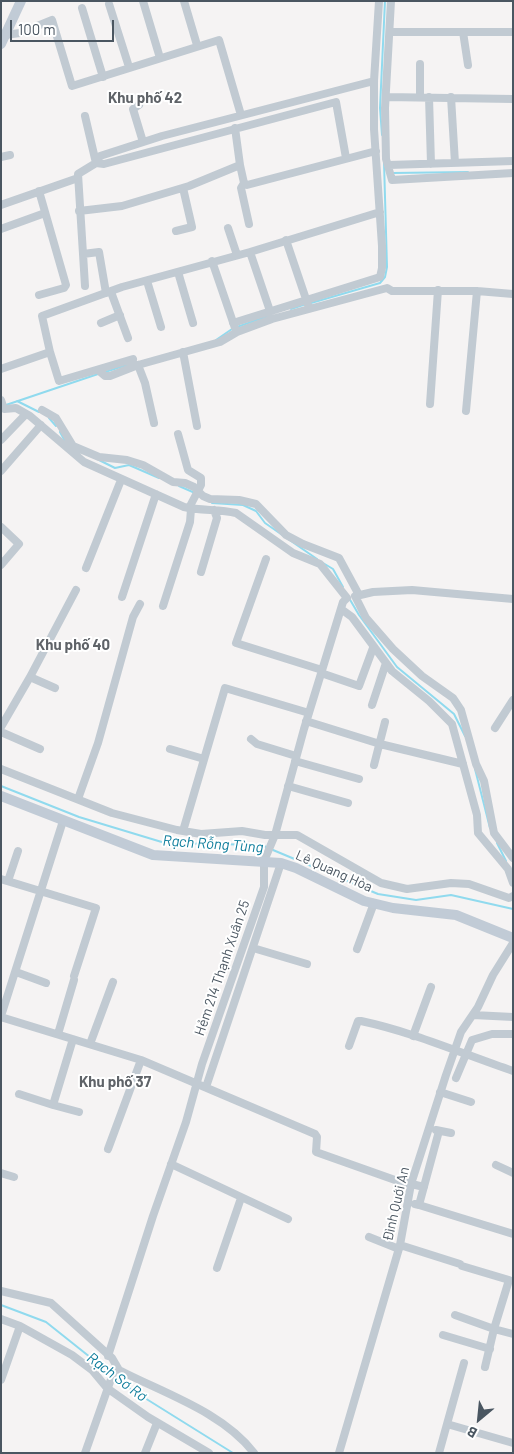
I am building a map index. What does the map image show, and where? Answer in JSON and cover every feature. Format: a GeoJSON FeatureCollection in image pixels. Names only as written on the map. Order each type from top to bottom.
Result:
{"type":"FeatureCollection","features":[{"type":"Feature","properties":{"kind":"street"},"geometry":{"type":"LineString","coordinates":[[3,40],[21,1]]}},
{"type":"Feature","properties":{"kind":"street"},"geometry":{"type":"LineString","coordinates":[[143,1],[160,58]]}},
{"type":"Feature","properties":{"kind":"street"},"geometry":{"type":"LineString","coordinates":[[184,1],[197,45]]}},
{"type":"Feature","properties":{"kind":"street"},"geometry":{"type":"LineString","coordinates":[[379,1],[374,80],[376,151],[380,212],[382,268],[380,277],[270,311],[235,328],[220,342],[136,362],[110,376],[101,372],[58,381],[42,316],[147,281],[380,212]]}},
{"type":"Feature","properties":{"kind":"street"},"geometry":{"type":"LineString","coordinates":[[391,1],[386,97],[386,159],[392,180],[513,173]]}},
{"type":"Feature","properties":{"kind":"street"},"geometry":{"type":"LineString","coordinates":[[108,4],[129,66]]}},
{"type":"Feature","properties":{"kind":"street"},"geometry":{"type":"LineString","coordinates":[[82,8],[103,77]]}},
{"type":"Feature","properties":{"kind":"street"},"geometry":{"type":"LineString","coordinates":[[3,40],[52,20],[72,86],[103,77],[129,66],[219,40],[241,115]]}},
{"type":"Feature","properties":{"kind":"street"},"geometry":{"type":"LineString","coordinates":[[390,32],[513,32]]}},
{"type":"Feature","properties":{"kind":"street"},"geometry":{"type":"LineString","coordinates":[[463,32],[468,65]]}},
{"type":"Feature","properties":{"kind":"street"},"geometry":{"type":"LineString","coordinates":[[420,64],[420,96]]}},
{"type":"Feature","properties":{"kind":"street"},"geometry":{"type":"LineString","coordinates":[[85,286],[78,174],[96,163],[100,156],[143,142],[374,80]]}},
{"type":"Feature","properties":{"kind":"street"},"geometry":{"type":"LineString","coordinates":[[386,97],[429,96],[513,99]]}},
{"type":"Feature","properties":{"kind":"street"},"geometry":{"type":"LineString","coordinates":[[429,96],[431,164]]}},
{"type":"Feature","properties":{"kind":"street"},"geometry":{"type":"LineString","coordinates":[[451,97],[455,163]]}},
{"type":"Feature","properties":{"kind":"street"},"geometry":{"type":"LineString","coordinates":[[96,163],[104,164],[336,102],[346,158]]}},
{"type":"Feature","properties":{"kind":"street"},"geometry":{"type":"LineString","coordinates":[[139,105],[133,109],[143,142]]}},
{"type":"Feature","properties":{"kind":"street"},"geometry":{"type":"LineString","coordinates":[[85,116],[96,163]]}},
{"type":"Feature","properties":{"kind":"street"},"geometry":{"type":"LineString","coordinates":[[235,128],[244,182],[241,188],[248,224]]}},
{"type":"Feature","properties":{"kind":"street"},"geometry":{"type":"LineString","coordinates":[[244,182],[247,185],[376,151]]}},
{"type":"Feature","properties":{"kind":"street"},"geometry":{"type":"LineString","coordinates":[[1,158],[10,155]]}},
{"type":"Feature","properties":{"kind":"street"},"geometry":{"type":"LineString","coordinates":[[389,165],[513,161]]}},
{"type":"Feature","properties":{"kind":"street"},"geometry":{"type":"LineString","coordinates":[[80,211],[122,206],[183,188],[240,165]]}},
{"type":"Feature","properties":{"kind":"street"},"geometry":{"type":"LineString","coordinates":[[1,205],[78,178]]}},
{"type":"Feature","properties":{"kind":"street"},"geometry":{"type":"LineString","coordinates":[[176,231],[192,227],[183,188]]}},
{"type":"Feature","properties":{"kind":"street"},"geometry":{"type":"LineString","coordinates":[[39,192],[66,285],[64,288],[39,295]]}},
{"type":"Feature","properties":{"kind":"street"},"geometry":{"type":"LineString","coordinates":[[1,229],[45,213]]}},
{"type":"Feature","properties":{"kind":"street"},"geometry":{"type":"LineString","coordinates":[[228,228],[237,255]]}},
{"type":"Feature","properties":{"kind":"street"},"geometry":{"type":"LineString","coordinates":[[286,240],[309,309]]}},
{"type":"Feature","properties":{"kind":"street"},"geometry":{"type":"LineString","coordinates":[[83,254],[99,252],[109,293],[120,315],[128,338]]}},
{"type":"Feature","properties":{"kind":"street"},"geometry":{"type":"LineString","coordinates":[[250,252],[270,311]]}},
{"type":"Feature","properties":{"kind":"street"},"geometry":{"type":"LineString","coordinates":[[212,261],[235,328]]}},
{"type":"Feature","properties":{"kind":"street"},"geometry":{"type":"LineString","coordinates":[[178,272],[193,323]]}},
{"type":"Feature","properties":{"kind":"street"},"geometry":{"type":"LineString","coordinates":[[147,281],[161,327]]}},
{"type":"Feature","properties":{"kind":"street"},"geometry":{"type":"LineString","coordinates":[[235,328],[387,288],[392,291],[438,290],[513,294]]}},
{"type":"Feature","properties":{"kind":"street"},"geometry":{"type":"LineString","coordinates":[[430,404],[438,290]]}},
{"type":"Feature","properties":{"kind":"street"},"geometry":{"type":"LineString","coordinates":[[466,411],[477,291]]}},
{"type":"Feature","properties":{"kind":"street"},"geometry":{"type":"LineString","coordinates":[[101,323],[120,315]]}},
{"type":"Feature","properties":{"kind":"street"},"geometry":{"type":"LineString","coordinates":[[1,369],[50,352]]}},
{"type":"Feature","properties":{"kind":"street"},"geometry":{"type":"LineString","coordinates":[[183,352],[197,426]]}},
{"type":"Feature","properties":{"kind":"street"},"geometry":{"type":"LineString","coordinates":[[136,362],[154,424]]}},
{"type":"Feature","properties":{"kind":"street"},"geometry":{"type":"LineString","coordinates":[[2,406],[16,408],[26,414],[41,424],[84,462],[121,480],[190,507],[236,513],[293,553],[320,564],[353,596]]}},
{"type":"Feature","properties":{"kind":"street"},"geometry":{"type":"LineString","coordinates":[[42,410],[56,418],[73,446],[99,457],[127,460],[142,465],[173,482],[185,483],[210,499],[248,501],[261,506],[286,535],[339,558],[353,596],[366,618],[393,649],[422,676],[453,698],[461,710],[476,764],[484,781],[494,833],[513,858]]}},
{"type":"Feature","properties":{"kind":"street"},"geometry":{"type":"LineString","coordinates":[[1,440],[26,414]]}},
{"type":"Feature","properties":{"kind":"street"},"geometry":{"type":"LineString","coordinates":[[1,471],[41,424]]}},
{"type":"Feature","properties":{"kind":"street"},"geometry":{"type":"LineString","coordinates":[[163,606],[190,522],[190,507],[198,491],[201,478],[188,470],[178,434]]}},
{"type":"Feature","properties":{"kind":"street"},"geometry":{"type":"LineString","coordinates":[[86,568],[121,480]]}},
{"type":"Feature","properties":{"kind":"street"},"geometry":{"type":"LineString","coordinates":[[122,598],[156,494]]}},
{"type":"Feature","properties":{"kind":"street"},"geometry":{"type":"LineString","coordinates":[[201,572],[217,518],[214,510]]}},
{"type":"Feature","properties":{"kind":"street"},"geometry":{"type":"LineString","coordinates":[[1,527],[19,544],[1,565]]}},
{"type":"Feature","properties":{"kind":"street"},"geometry":{"type":"LineString","coordinates":[[266,559],[236,643],[322,671],[358,686],[373,648]]}},
{"type":"Feature","properties":{"kind":"street"},"geometry":{"type":"LineString","coordinates":[[1,727],[76,590]]}},
{"type":"Feature","properties":{"kind":"street"},"geometry":{"type":"LineString","coordinates":[[266,860],[275,836],[306,722],[341,610],[353,596],[373,592],[412,590],[512,598]]}},
{"type":"Feature","properties":{"kind":"street"},"geometry":{"type":"LineString","coordinates":[[78,799],[98,743],[133,617],[140,604]]}},
{"type":"Feature","properties":{"kind":"street"},"geometry":{"type":"LineString","coordinates":[[341,610],[352,617],[373,648],[386,663],[452,724],[477,815],[478,833],[508,869],[513,883]]}},
{"type":"Feature","properties":{"kind":"street"},"geometry":{"type":"LineString","coordinates":[[372,705],[386,663]]}},
{"type":"Feature","properties":{"kind":"street"},"geometry":{"type":"LineString","coordinates":[[30,677],[55,688]]}},
{"type":"Feature","properties":{"kind":"street"},"geometry":{"type":"LineString","coordinates":[[183,831],[225,688],[309,712]]}},
{"type":"Feature","properties":{"kind":"street"},"geometry":{"type":"LineString","coordinates":[[495,728],[513,700]]}},
{"type":"Feature","properties":{"kind":"street"},"geometry":{"type":"LineString","coordinates":[[306,722],[380,744],[463,764]]}},
{"type":"Feature","properties":{"kind":"street"},"geometry":{"type":"LineString","coordinates":[[374,765],[385,722]]}},
{"type":"Feature","properties":{"kind":"street"},"geometry":{"type":"LineString","coordinates":[[1,732],[40,749]]}},
{"type":"Feature","properties":{"kind":"street"},"geometry":{"type":"LineString","coordinates":[[251,739],[257,744],[359,779]]}},
{"type":"Feature","properties":{"kind":"street"},"geometry":{"type":"LineString","coordinates":[[170,749],[204,759]]}},
{"type":"Feature","properties":{"kind":"street"},"geometry":{"type":"LineString","coordinates":[[1,769],[112,813],[183,831],[201,834],[242,831],[275,836],[297,835],[381,882],[394,887],[408,889],[469,884],[509,898],[513,896]]}},
{"type":"Feature","properties":{"kind":"street"},"geometry":{"type":"LineString","coordinates":[[288,786],[348,803]]}},
{"type":"Feature","properties":{"kind":"street","name":"Lê Quang Hòa"},"geometry":{"type":"LineString","coordinates":[[1,796],[147,853],[266,860],[282,864],[374,903],[393,908],[456,915],[513,938]]}},
{"type":"Feature","properties":{"kind":"street"},"geometry":{"type":"LineString","coordinates":[[63,820],[1,1017],[141,1060],[196,1082],[315,1134],[317,1137],[316,1152],[424,1187]]}},
{"type":"Feature","properties":{"kind":"street"},"geometry":{"type":"LineString","coordinates":[[18,851],[5,880],[96,908],[58,1034]]}},
{"type":"Feature","properties":{"kind":"street","name":"Hẻm 214 Thạnh Xuân 25"},"geometry":{"type":"LineString","coordinates":[[108,1356],[196,1082],[264,886],[266,860]]}},
{"type":"Feature","properties":{"kind":"street"},"geometry":{"type":"LineString","coordinates":[[206,1087],[282,864]]}},
{"type":"Feature","properties":{"kind":"street"},"geometry":{"type":"LineString","coordinates":[[357,949],[374,903]]}},
{"type":"Feature","properties":{"kind":"street","name":"Đình Quới An"},"geometry":{"type":"LineString","coordinates":[[339,1453],[399,1247],[411,1184],[440,1092],[461,1032],[473,1015],[513,943]]}},
{"type":"Feature","properties":{"kind":"street"},"geometry":{"type":"LineString","coordinates":[[253,948],[307,964]]}},
{"type":"Feature","properties":{"kind":"street"},"geometry":{"type":"LineString","coordinates":[[16,972],[46,983]]}},
{"type":"Feature","properties":{"kind":"street"},"geometry":{"type":"LineString","coordinates":[[90,1044],[113,982]]}},
{"type":"Feature","properties":{"kind":"street"},"geometry":{"type":"LineString","coordinates":[[413,1036],[431,987]]}},
{"type":"Feature","properties":{"kind":"street"},"geometry":{"type":"LineString","coordinates":[[473,1015],[513,1017]]}},
{"type":"Feature","properties":{"kind":"street"},"geometry":{"type":"LineString","coordinates":[[349,1046],[360,1021],[440,1043],[454,1051],[513,1071]]}},
{"type":"Feature","properties":{"kind":"street"},"geometry":{"type":"LineString","coordinates":[[456,1078],[472,1040],[492,1034],[513,1034]]}},
{"type":"Feature","properties":{"kind":"street"},"geometry":{"type":"LineString","coordinates":[[53,1105],[73,1039]]}},
{"type":"Feature","properties":{"kind":"street"},"geometry":{"type":"LineString","coordinates":[[108,1149],[141,1060]]}},
{"type":"Feature","properties":{"kind":"street"},"geometry":{"type":"LineString","coordinates":[[440,1092],[471,1102]]}},
{"type":"Feature","properties":{"kind":"street"},"geometry":{"type":"LineString","coordinates":[[19,1094],[79,1112]]}},
{"type":"Feature","properties":{"kind":"street"},"geometry":{"type":"LineString","coordinates":[[429,1128],[451,1133]]}},
{"type":"Feature","properties":{"kind":"street"},"geometry":{"type":"LineString","coordinates":[[419,1205],[439,1131]]}},
{"type":"Feature","properties":{"kind":"street"},"geometry":{"type":"LineString","coordinates":[[171,1164],[288,1219]]}},
{"type":"Feature","properties":{"kind":"street"},"geometry":{"type":"LineString","coordinates":[[496,1164],[513,1173]]}},
{"type":"Feature","properties":{"kind":"street"},"geometry":{"type":"LineString","coordinates":[[504,1168],[513,1166]]}},
{"type":"Feature","properties":{"kind":"street"},"geometry":{"type":"LineString","coordinates":[[1,1173],[14,1177]]}},
{"type":"Feature","properties":{"kind":"street"},"geometry":{"type":"LineString","coordinates":[[217,1268],[241,1198]]}},
{"type":"Feature","properties":{"kind":"street"},"geometry":{"type":"LineString","coordinates":[[408,1202],[513,1234]]}},
{"type":"Feature","properties":{"kind":"street"},"geometry":{"type":"LineString","coordinates":[[369,1237],[509,1280],[485,1367]]}},
{"type":"Feature","properties":{"kind":"street"},"geometry":{"type":"LineString","coordinates":[[1,1291],[51,1303],[108,1356],[119,1370],[211,1415],[228,1426],[254,1453]]}},
{"type":"Feature","properties":{"kind":"street"},"geometry":{"type":"LineString","coordinates":[[455,1315],[513,1334]]}},
{"type":"Feature","properties":{"kind":"street"},"geometry":{"type":"LineString","coordinates":[[1,1319],[20,1326],[72,1355],[108,1385],[195,1450],[209,1453]]}},
{"type":"Feature","properties":{"kind":"street"},"geometry":{"type":"LineString","coordinates":[[1,1380],[20,1326]]}},
{"type":"Feature","properties":{"kind":"street"},"geometry":{"type":"LineString","coordinates":[[444,1335],[490,1349]]}},
{"type":"Feature","properties":{"kind":"street"},"geometry":{"type":"LineString","coordinates":[[439,1453],[464,1363]]}},
{"type":"Feature","properties":{"kind":"street"},"geometry":{"type":"LineString","coordinates":[[85,1453],[115,1367]]}},
{"type":"Feature","properties":{"kind":"street"},"geometry":{"type":"LineString","coordinates":[[145,1453],[157,1422]]}},
{"type":"Feature","properties":{"kind":"street"},"geometry":{"type":"LineString","coordinates":[[447,1424],[513,1443]]}},
{"type":"Feature","properties":{"kind":"waterway"},"geometry":{"type":"LineString","coordinates":[[382,135],[380,108],[385,1]]}},
{"type":"Feature","properties":{"kind":"waterway"},"geometry":{"type":"LineString","coordinates":[[311,303],[380,283],[385,277],[387,267],[384,162]]}},
{"type":"Feature","properties":{"kind":"waterway"},"geometry":{"type":"LineString","coordinates":[[393,173],[468,172]]}},
{"type":"Feature","properties":{"kind":"waterway"},"geometry":{"type":"LineString","coordinates":[[291,309],[306,304]]}},
{"type":"Feature","properties":{"kind":"waterway"},"geometry":{"type":"LineString","coordinates":[[237,327],[268,316]]}},
{"type":"Feature","properties":{"kind":"waterway"},"geometry":{"type":"LineString","coordinates":[[216,340],[232,329]]}},
{"type":"Feature","properties":{"kind":"waterway"},"geometry":{"type":"LineString","coordinates":[[105,372],[127,365]]}},
{"type":"Feature","properties":{"kind":"waterway"},"geometry":{"type":"LineString","coordinates":[[6,405],[98,374]]}},
{"type":"Feature","properties":{"kind":"waterway"},"geometry":{"type":"LineString","coordinates":[[17,401],[39,412]]}},
{"type":"Feature","properties":{"kind":"waterway"},"geometry":{"type":"LineString","coordinates":[[49,418],[56,426]]}},
{"type":"Feature","properties":{"kind":"waterway"},"geometry":{"type":"LineString","coordinates":[[60,432],[66,443]]}},
{"type":"Feature","properties":{"kind":"waterway"},"geometry":{"type":"LineString","coordinates":[[99,460],[115,468],[129,465],[159,478]]}},
{"type":"Feature","properties":{"kind":"waterway"},"geometry":{"type":"LineString","coordinates":[[179,486],[195,493]]}},
{"type":"Feature","properties":{"kind":"waterway"},"geometry":{"type":"LineString","coordinates":[[212,503],[243,505],[256,511],[265,523],[317,559]]}},
{"type":"Feature","properties":{"kind":"waterway"},"geometry":{"type":"LineString","coordinates":[[323,563],[333,569],[343,587]]}},
{"type":"Feature","properties":{"kind":"waterway"},"geometry":{"type":"LineString","coordinates":[[349,598],[397,667],[454,714],[465,736]]}},
{"type":"Feature","properties":{"kind":"waterway"},"geometry":{"type":"LineString","coordinates":[[475,769],[490,828]]}},
{"type":"Feature","properties":{"kind":"waterway","name":"Rạch Rỗng Tùng"},"geometry":{"type":"LineString","coordinates":[[1,786],[79,817],[165,843],[262,845],[268,848]]}},
{"type":"Feature","properties":{"kind":"waterway"},"geometry":{"type":"LineString","coordinates":[[497,843],[506,861]]}},
{"type":"Feature","properties":{"kind":"waterway","name":"Rạch Rỗng Tùng"},"geometry":{"type":"LineString","coordinates":[[273,850],[378,894],[416,900],[451,895],[513,909]]}},
{"type":"Feature","properties":{"kind":"waterway","name":"Rạch Sơ Rơ"},"geometry":{"type":"LineString","coordinates":[[1,1305],[46,1322],[110,1373]]}},
{"type":"Feature","properties":{"kind":"waterway","name":"Rạch Sơ Rơ"},"geometry":{"type":"LineString","coordinates":[[115,1377],[132,1390],[233,1453]]}},
{"type":"Feature","properties":{"kind":"district","name":"Khu phố 42"},"geometry":{"type":"Point","coordinates":[145,98]}},
{"type":"Feature","properties":{"kind":"district","name":"Khu phố 40"},"geometry":{"type":"Point","coordinates":[73,645]}},
{"type":"Feature","properties":{"kind":"district","name":"Khu phố 37"},"geometry":{"type":"Point","coordinates":[115,1082]}}]}
